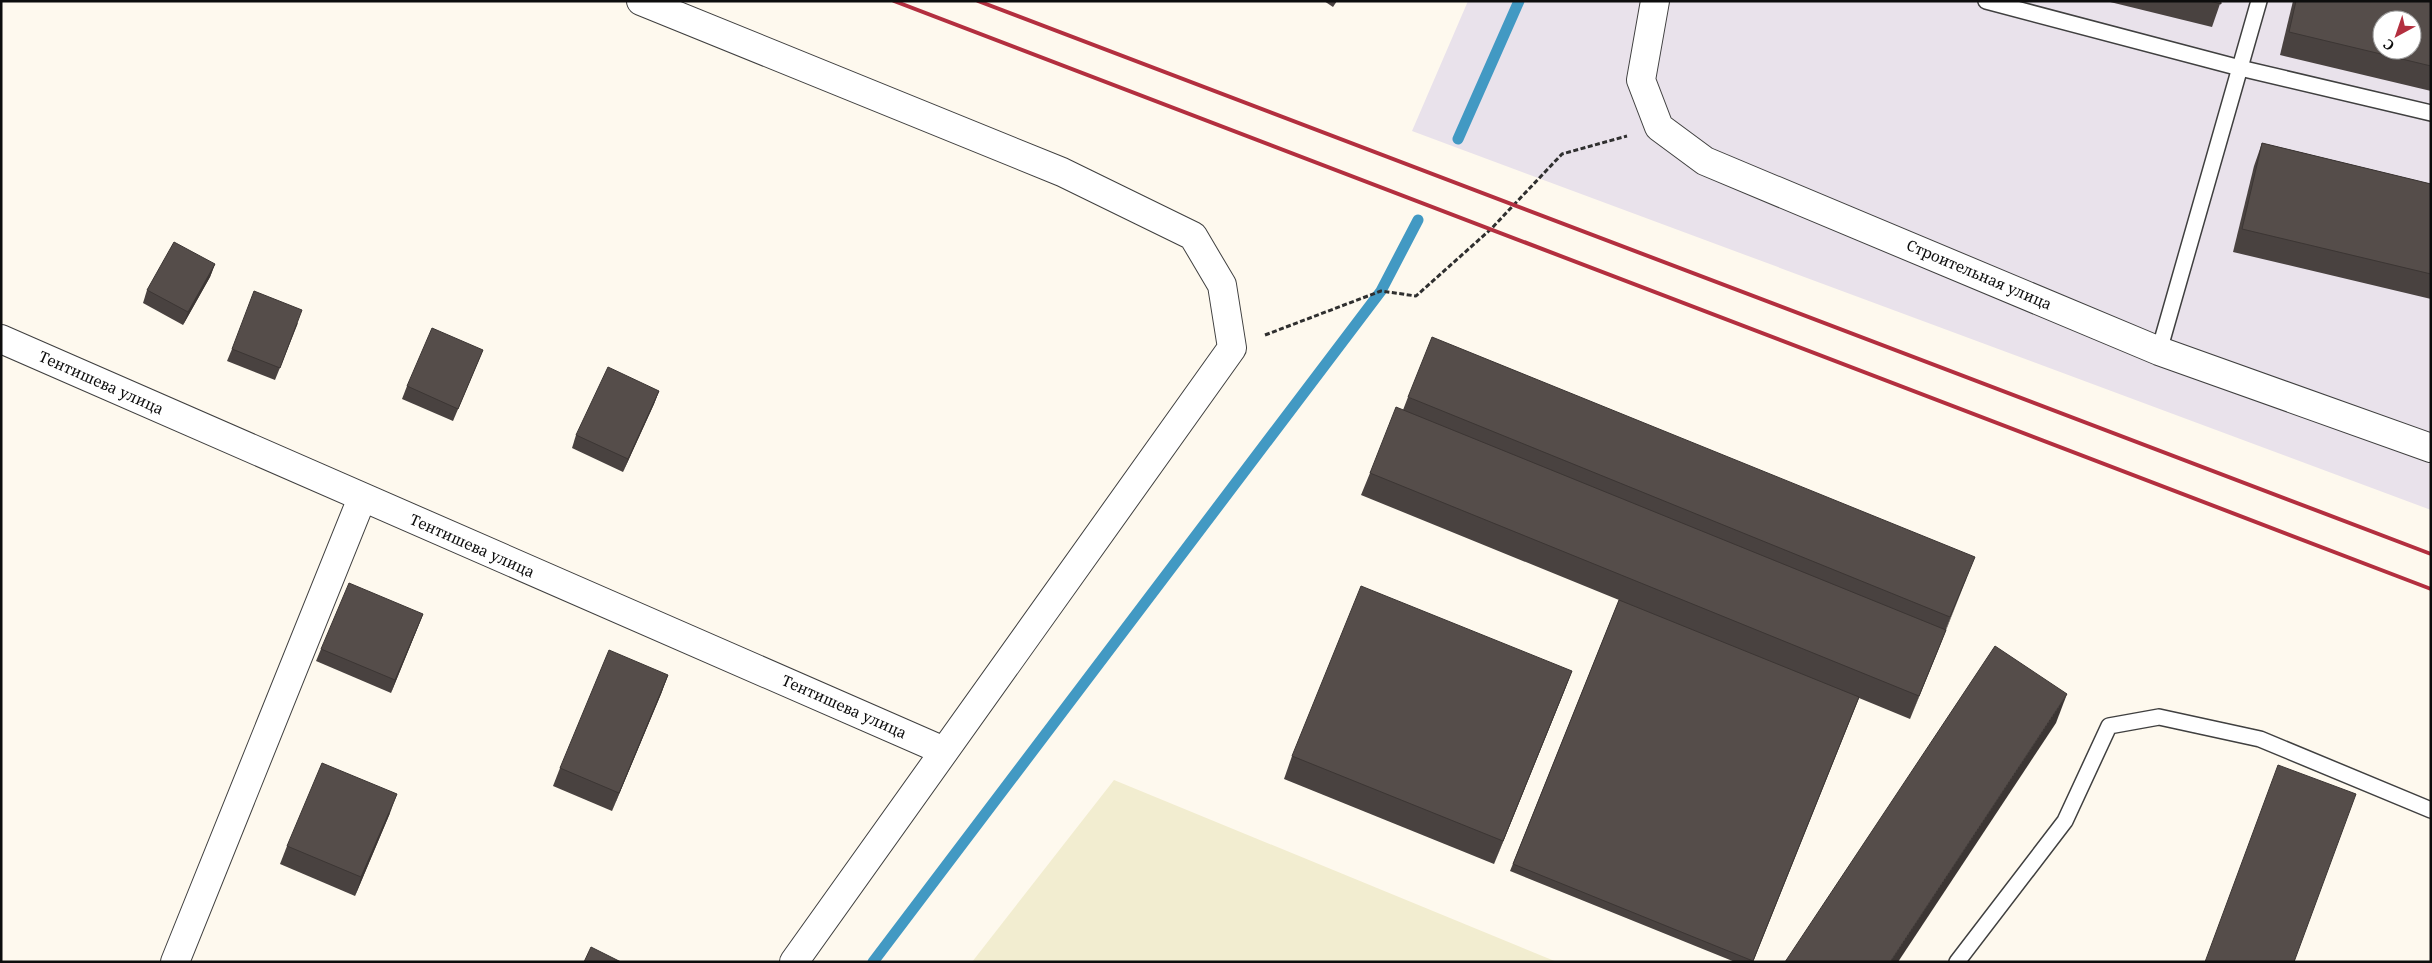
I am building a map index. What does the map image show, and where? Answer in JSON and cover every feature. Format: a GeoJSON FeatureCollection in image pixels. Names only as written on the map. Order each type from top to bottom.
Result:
{"type":"FeatureCollection","features":[{"type":"Feature","properties":{"kind":"street"},"geometry":{"type":"LineString","coordinates":[[641,1],[1062,172],[1194,236],[1222,286],[1232,348],[794,962]]}},
{"type":"Feature","properties":{"kind":"street"},"geometry":{"type":"LineString","coordinates":[[1655,1],[1641,80],[1659,127]]}},
{"type":"Feature","properties":{"kind":"street","name":"Строительная улица"},"geometry":{"type":"LineString","coordinates":[[1659,127],[1705,161],[2159,351],[2431,448]]}},
{"type":"Feature","properties":{"kind":"street","name":"Тентишева улица"},"geometry":{"type":"LineString","coordinates":[[1,339],[944,751]]}},
{"type":"Feature","properties":{"kind":"street"},"geometry":{"type":"LineString","coordinates":[[175,962],[362,498]]}},
{"type":"Feature","properties":{"kind":"lane"},"geometry":{"type":"LineString","coordinates":[[1986,1],[2240,68],[2431,113]]}},
{"type":"Feature","properties":{"kind":"lane"},"geometry":{"type":"LineString","coordinates":[[2159,351],[2259,1]]}},
{"type":"Feature","properties":{"kind":"lane"},"geometry":{"type":"LineString","coordinates":[[1957,962],[2065,821],[2109,726],[2159,717],[2260,739],[2431,810]]}},
{"type":"Feature","properties":{"kind":"path"},"geometry":{"type":"LineString","coordinates":[[1232,348],[1381,291],[1416,296],[1491,229],[1562,154],[1659,127]]}},
{"type":"Feature","properties":{"kind":"shaded area"},"geometry":{"type":"Polygon","coordinates":[[[1468,1],[2431,1],[2431,510],[1412,131],[1468,1]]]}},
{"type":"Feature","properties":{"kind":"shaded area"},"geometry":{"type":"Polygon","coordinates":[[[1114,780],[1557,962],[972,962],[1114,780]]]}},
{"type":"Feature","properties":{"kind":"building"},"geometry":{"type":"Polygon","coordinates":[[[2210,1],[2221,1],[2221,4],[2210,1]]]}},
{"type":"Feature","properties":{"kind":"building"},"geometry":{"type":"Polygon","coordinates":[[[2296,1],[2431,1],[2431,66],[2406,60],[2422,60],[2422,10],[2372,10],[2372,52],[2289,32],[2296,1]]]}},
{"type":"Feature","properties":{"kind":"building"},"geometry":{"type":"Polygon","coordinates":[[[2262,143],[2431,184],[2431,274],[2242,229],[2262,143]]]}},
{"type":"Feature","properties":{"kind":"building"},"geometry":{"type":"Polygon","coordinates":[[[174,242],[215,264],[188,312],[147,290],[174,242]]]}},
{"type":"Feature","properties":{"kind":"building"},"geometry":{"type":"Polygon","coordinates":[[[254,291],[302,310],[280,368],[232,349],[254,291]]]}},
{"type":"Feature","properties":{"kind":"building"},"geometry":{"type":"Polygon","coordinates":[[[432,328],[483,350],[458,409],[407,386],[432,328]]]}},
{"type":"Feature","properties":{"kind":"building"},"geometry":{"type":"Polygon","coordinates":[[[1432,337],[1975,557],[1950,617],[1408,397],[1432,337]]]}},
{"type":"Feature","properties":{"kind":"building"},"geometry":{"type":"Polygon","coordinates":[[[608,367],[659,391],[628,459],[576,435],[608,367]]]}},
{"type":"Feature","properties":{"kind":"building"},"geometry":{"type":"Polygon","coordinates":[[[1396,407],[1946,630],[1919,696],[1370,473],[1396,407]]]}},
{"type":"Feature","properties":{"kind":"building"},"geometry":{"type":"Polygon","coordinates":[[[349,583],[423,614],[395,680],[321,649],[349,583]]]}},
{"type":"Feature","properties":{"kind":"building"},"geometry":{"type":"Polygon","coordinates":[[[1361,586],[1572,671],[1503,841],[1292,756],[1361,586]]]}},
{"type":"Feature","properties":{"kind":"building"},"geometry":{"type":"Polygon","coordinates":[[[1619,600],[1859,697],[1753,961],[1513,864],[1619,600]]]}},
{"type":"Feature","properties":{"kind":"building"},"geometry":{"type":"Polygon","coordinates":[[[1995,646],[2067,694],[1890,962],[1785,962],[1995,646]]]}},
{"type":"Feature","properties":{"kind":"building"},"geometry":{"type":"Polygon","coordinates":[[[609,650],[668,675],[619,793],[560,768],[609,650]]]}},
{"type":"Feature","properties":{"kind":"building"},"geometry":{"type":"Polygon","coordinates":[[[322,763],[397,794],[361,877],[287,846],[322,763]]]}},
{"type":"Feature","properties":{"kind":"building"},"geometry":{"type":"Polygon","coordinates":[[[2278,765],[2356,794],[2294,962],[2205,962],[2278,765]]]}},
{"type":"Feature","properties":{"kind":"building"},"geometry":{"type":"Polygon","coordinates":[[[591,947],[621,962],[584,962],[591,947]]]}},
{"type":"Feature","properties":{"kind":"waterway"},"geometry":{"type":"LineString","coordinates":[[1458,139],[1519,1]]}},
{"type":"Feature","properties":{"kind":"waterway"},"geometry":{"type":"LineString","coordinates":[[873,962],[1381,291],[1418,220]]}},
{"type":"Feature","properties":{"kind":"railway"},"geometry":{"type":"LineString","coordinates":[[894,1],[2431,589]]}},
{"type":"Feature","properties":{"kind":"railway"},"geometry":{"type":"LineString","coordinates":[[978,1],[2431,554]]}}]}
